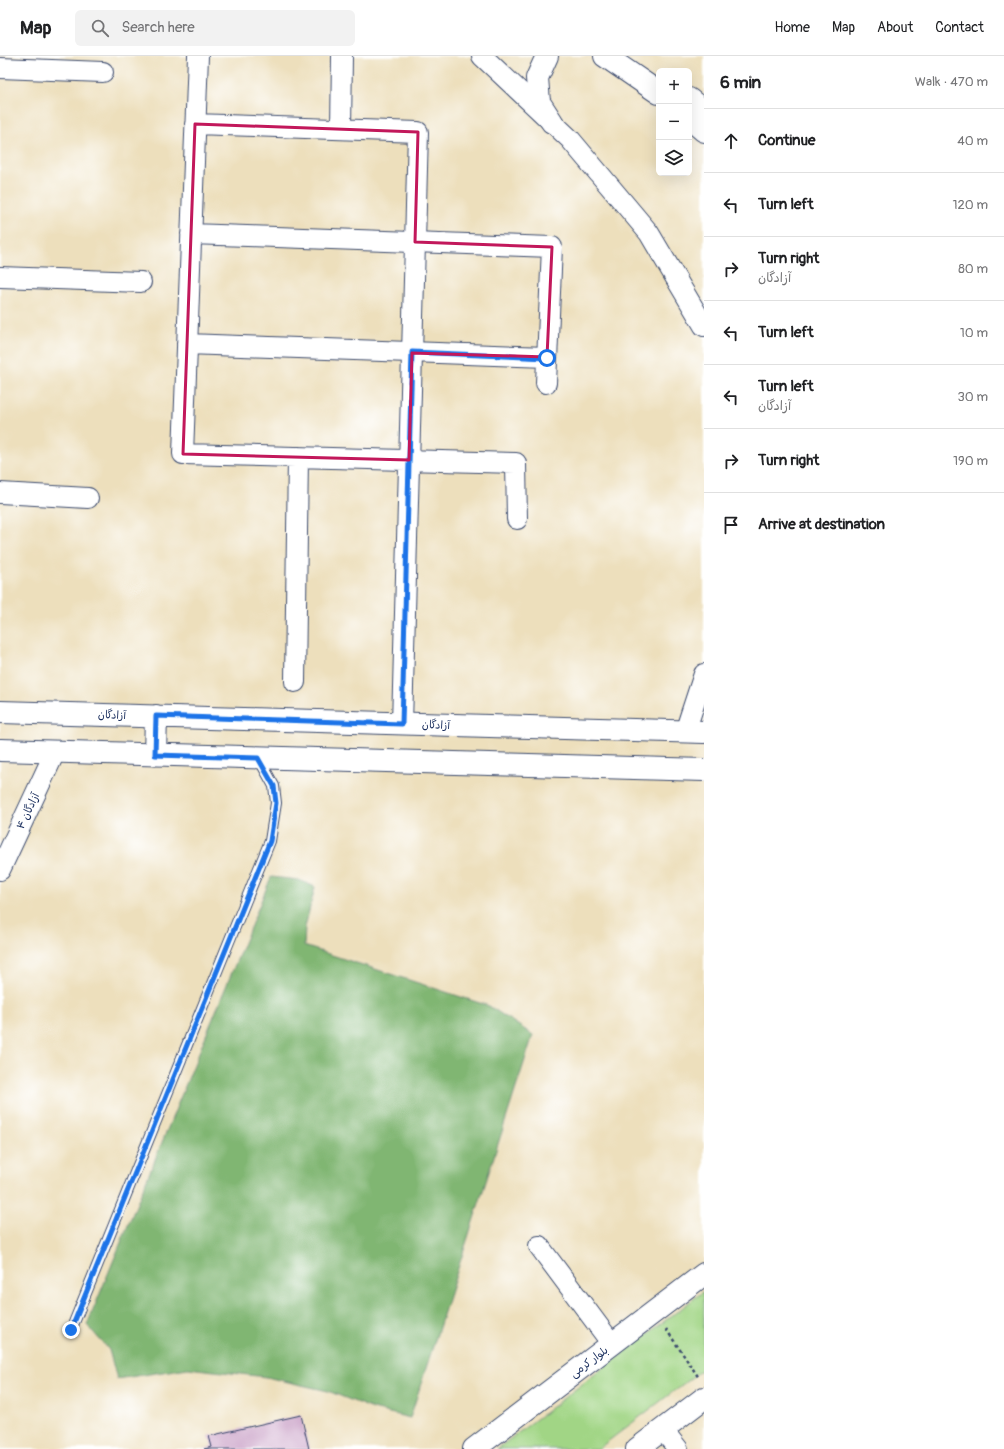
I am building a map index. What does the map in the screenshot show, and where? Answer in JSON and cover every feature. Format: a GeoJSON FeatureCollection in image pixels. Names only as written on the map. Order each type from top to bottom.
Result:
{"type":"FeatureCollection","features":[{"type":"Feature","properties":{"kind":"main road"},"geometry":{"type":"LineString","coordinates":[[548,56],[537,78],[538,102],[552,122]]}},
{"type":"Feature","properties":{"kind":"main road"},"geometry":{"type":"LineString","coordinates":[[605,56],[656,91]]}},
{"type":"Feature","properties":{"kind":"main road"},"geometry":{"type":"LineString","coordinates":[[629,56],[656,75]]}},
{"type":"Feature","properties":{"kind":"main road"},"geometry":{"type":"LineString","coordinates":[[692,101],[704,111]]}},
{"type":"Feature","properties":{"kind":"main road"},"geometry":{"type":"LineString","coordinates":[[692,121],[704,131]]}},
{"type":"Feature","properties":{"kind":"main road","name":"آزادگان"},"geometry":{"type":"LineString","coordinates":[[0,712],[694,732]]}},
{"type":"Feature","properties":{"kind":"main road"},"geometry":{"type":"LineString","coordinates":[[155,755],[156,716]]}},
{"type":"Feature","properties":{"kind":"main road"},"geometry":{"type":"LineString","coordinates":[[0,750],[704,770]]}},
{"type":"Feature","properties":{"kind":"main road","name":"بلوار کرمی"},"geometry":{"type":"LineString","coordinates":[[474,1449],[704,1274]]}},
{"type":"Feature","properties":{"kind":"main road"},"geometry":{"type":"LineString","coordinates":[[637,1449],[663,1430],[702,1388]]}},
{"type":"Feature","properties":{"kind":"street"},"geometry":{"type":"LineString","coordinates":[[198,56],[183,454],[516,463],[517,519]]}},
{"type":"Feature","properties":{"kind":"street"},"geometry":{"type":"LineString","coordinates":[[341,129],[342,56]]}},
{"type":"Feature","properties":{"kind":"street"},"geometry":{"type":"LineString","coordinates":[[482,56],[570,139],[649,232],[704,326]]}},
{"type":"Feature","properties":{"kind":"street"},"geometry":{"type":"LineString","coordinates":[[0,68],[103,72]]}},
{"type":"Feature","properties":{"kind":"street"},"geometry":{"type":"LineString","coordinates":[[195,124],[418,132],[402,724]]}},
{"type":"Feature","properties":{"kind":"street"},"geometry":{"type":"LineString","coordinates":[[191,234],[552,247],[546,383]]}},
{"type":"Feature","properties":{"kind":"street"},"geometry":{"type":"LineString","coordinates":[[0,277],[141,282]]}},
{"type":"Feature","properties":{"kind":"street"},"geometry":{"type":"LineString","coordinates":[[187,344],[547,358]]}},
{"type":"Feature","properties":{"kind":"street"},"geometry":{"type":"LineString","coordinates":[[295,682],[298,457]]}},
{"type":"Feature","properties":{"kind":"street"},"geometry":{"type":"LineString","coordinates":[[0,492],[88,498]]}},
{"type":"Feature","properties":{"kind":"street"},"geometry":{"type":"LineString","coordinates":[[694,732],[704,674]]}},
{"type":"Feature","properties":{"kind":"street","name":"آزادگان ۴"},"geometry":{"type":"LineString","coordinates":[[0,870],[55,752]]}},
{"type":"Feature","properties":{"kind":"street"},"geometry":{"type":"LineString","coordinates":[[539,1246],[612,1344]]}},
{"type":"Feature","properties":{"kind":"street"},"geometry":{"type":"LineString","coordinates":[[663,1430],[678,1449]]}},
{"type":"Feature","properties":{"kind":"lane"},"geometry":{"type":"LineString","coordinates":[[71,1330],[270,841],[276,803],[274,786],[258,758]]}},
{"type":"Feature","properties":{"kind":"path"},"geometry":{"type":"LineString","coordinates":[[654,1312],[702,1388]]}},
{"type":"Feature","properties":{"kind":"highlighted area"},"geometry":{"type":"Polygon","coordinates":[[[195,124],[418,132],[415,242],[552,247],[547,357],[412,353],[409,460],[183,454],[195,124]]]}},
{"type":"Feature","properties":{"kind":"green space"},"geometry":{"type":"Polygon","coordinates":[[[271,877],[299,880],[315,887],[305,927],[304,946],[489,1006],[533,1035],[410,1418],[373,1409],[328,1391],[266,1377],[188,1368],[117,1379],[109,1350],[87,1325],[271,877]]]}},
{"type":"Feature","properties":{"kind":"green space"},"geometry":{"type":"Polygon","coordinates":[[[704,1291],[704,1368],[598,1449],[497,1449],[704,1291]]]}},
{"type":"Feature","properties":{"kind":"building"},"geometry":{"type":"Polygon","coordinates":[[[301,1415],[309,1449],[204,1449],[212,1447],[209,1436],[301,1415]]]}},
{"type":"Feature","properties":{"kind":"route"},"geometry":{"type":"LineString","coordinates":[[71,1330],[270,841],[276,803],[274,786],[258,758],[155,755],[156,716],[402,724],[412,352],[547,358]]}}]}
